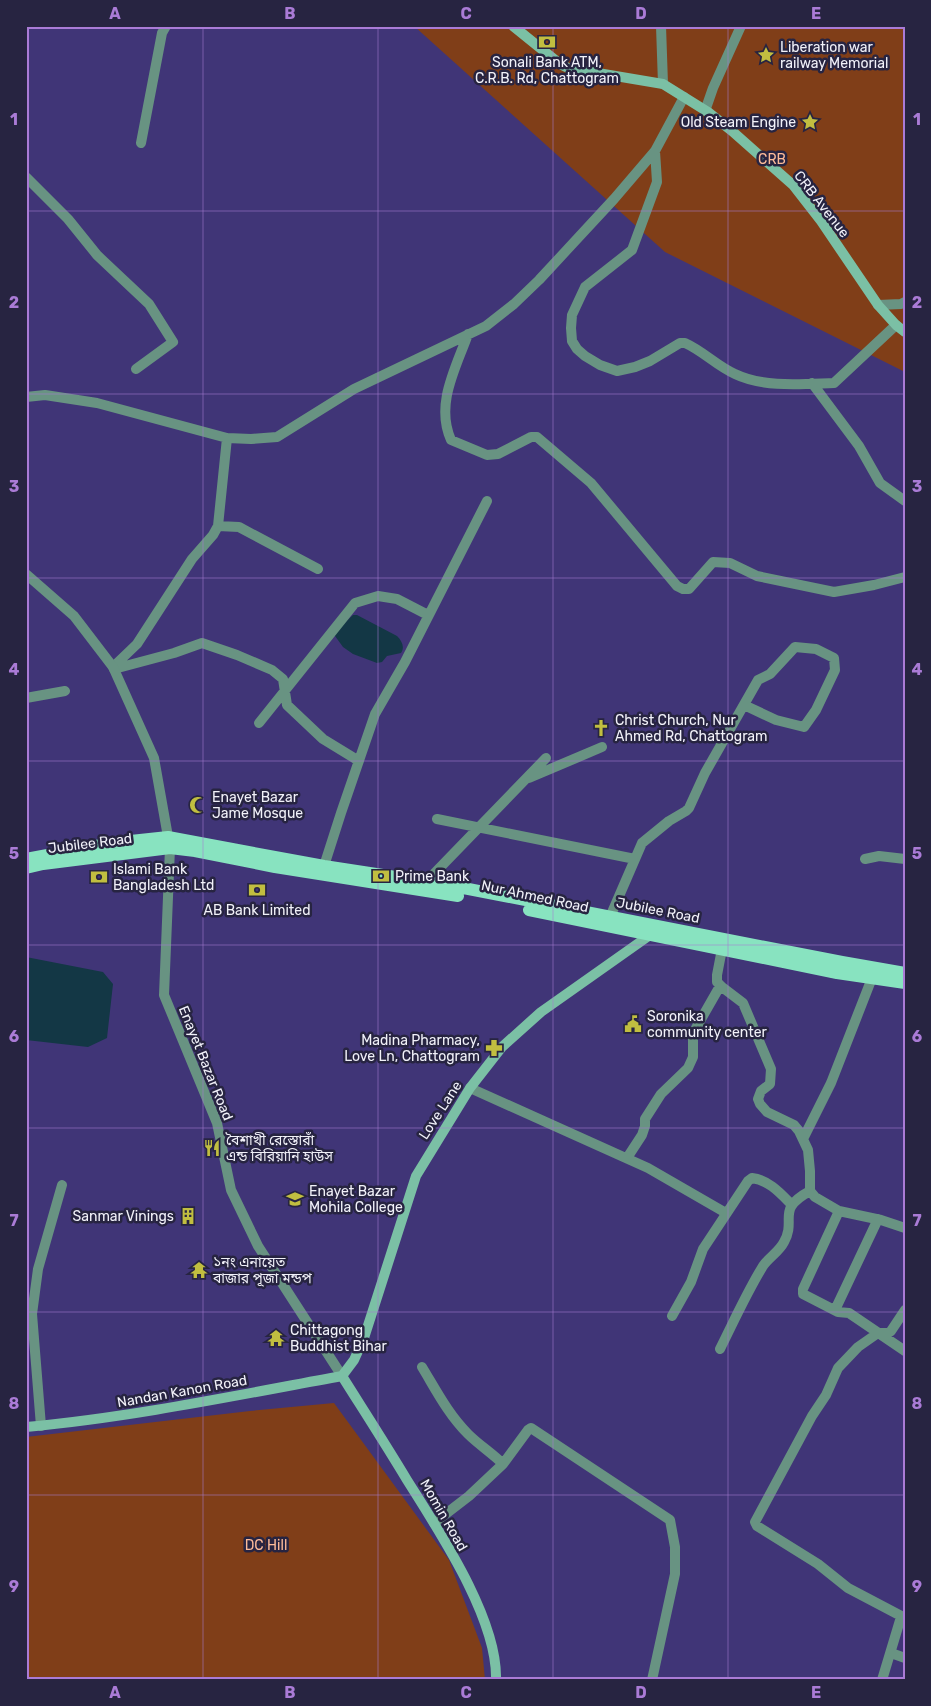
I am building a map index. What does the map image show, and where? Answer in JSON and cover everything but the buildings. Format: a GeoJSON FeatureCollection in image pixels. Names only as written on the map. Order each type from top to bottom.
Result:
{"type":"FeatureCollection","features":[{"type":"Feature","properties":{"kind":"main road","name":"CRB Avenue"},"geometry":{"type":"LineString","coordinates":[[513,26],[560,64],[568,68],[663,84],[732,131],[793,185],[821,221],[878,305],[905,332]]}},
{"type":"Feature","properties":{"kind":"main road"},"geometry":{"type":"LineString","coordinates":[[26,859],[112,843],[165,845]]}},
{"type":"Feature","properties":{"kind":"main road","name":"Jubilee Road"},"geometry":{"type":"LineString","coordinates":[[26,868],[165,845],[324,866],[426,882],[610,917],[650,930],[905,973]]}},
{"type":"Feature","properties":{"kind":"main road","name":"Nur Ahmed Road"},"geometry":{"type":"LineString","coordinates":[[165,845],[275,867],[462,896],[650,930],[722,949],[836,973],[905,983]]}},
{"type":"Feature","properties":{"kind":"main road","name":"Love Lane"},"geometry":{"type":"LineString","coordinates":[[342,1376],[354,1360],[364,1338],[416,1176],[470,1088],[502,1047],[541,1012],[650,930]]}},
{"type":"Feature","properties":{"kind":"main road","name":"Nandan Kanon Road"},"geometry":{"type":"LineString","coordinates":[[26,1427],[76,1422],[177,1406],[342,1376]]}},
{"type":"Feature","properties":{"kind":"main road","name":"Momin Road"},"geometry":{"type":"LineString","coordinates":[[342,1376],[434,1523],[468,1583],[493,1648],[496,1680]]}},
{"type":"Feature","properties":{"kind":"street"},"geometry":{"type":"LineString","coordinates":[[141,143],[162,33],[166,26]]}},
{"type":"Feature","properties":{"kind":"street"},"geometry":{"type":"LineString","coordinates":[[661,26],[663,84]]}},
{"type":"Feature","properties":{"kind":"street"},"geometry":{"type":"LineString","coordinates":[[705,111],[713,88],[741,26]]}},
{"type":"Feature","properties":{"kind":"street"},"geometry":{"type":"LineString","coordinates":[[735,42],[746,26]]}},
{"type":"Feature","properties":{"kind":"street"},"geometry":{"type":"LineString","coordinates":[[26,397],[45,395],[97,403],[227,438],[277,437],[354,389],[486,326],[514,304],[539,280],[614,199],[655,151],[684,97]]}},
{"type":"Feature","properties":{"kind":"street"},"geometry":{"type":"LineString","coordinates":[[655,151],[657,182],[632,250],[586,287],[572,315],[570,328],[572,341],[577,349],[600,365],[616,371],[635,367],[680,344],[686,343],[736,375],[755,381],[795,384],[834,383],[896,325]]}},
{"type":"Feature","properties":{"kind":"street"},"geometry":{"type":"LineString","coordinates":[[26,178],[68,219],[97,255],[149,304],[173,342],[136,369]]}},
{"type":"Feature","properties":{"kind":"street"},"geometry":{"type":"LineString","coordinates":[[878,305],[901,304],[905,302]]}},
{"type":"Feature","properties":{"kind":"street"},"geometry":{"type":"LineString","coordinates":[[468,334],[445,399],[445,423],[451,440],[493,456],[531,437],[537,437],[591,483],[677,586],[683,589],[690,589],[714,562],[730,563],[757,576],[834,592],[905,577]]}},
{"type":"Feature","properties":{"kind":"street"},"geometry":{"type":"LineString","coordinates":[[812,383],[859,446],[880,483],[905,500]]}},
{"type":"Feature","properties":{"kind":"street"},"geometry":{"type":"LineString","coordinates":[[114,668],[138,644],[192,559],[213,535],[218,526],[227,438]]}},
{"type":"Feature","properties":{"kind":"street"},"geometry":{"type":"LineString","coordinates":[[324,866],[375,714],[487,501]]}},
{"type":"Feature","properties":{"kind":"street"},"geometry":{"type":"LineString","coordinates":[[218,526],[239,527],[318,569]]}},
{"type":"Feature","properties":{"kind":"street","name":"Enayet Bazar Road"},"geometry":{"type":"LineString","coordinates":[[26,574],[74,616],[114,668],[154,758],[165,845],[164,996],[217,1123],[231,1190],[258,1246],[342,1376]]}},
{"type":"Feature","properties":{"kind":"street"},"geometry":{"type":"LineString","coordinates":[[259,723],[355,603],[378,596],[397,599],[428,615]]}},
{"type":"Feature","properties":{"kind":"street"},"geometry":{"type":"LineString","coordinates":[[114,668],[174,653],[202,643],[237,655],[272,670],[283,679],[287,705],[322,739],[359,761]]}},
{"type":"Feature","properties":{"kind":"street"},"geometry":{"type":"LineString","coordinates":[[610,917],[642,843],[669,821],[689,808],[705,773],[758,680],[770,674],[795,647],[816,649],[834,658],[835,670],[816,710],[804,726],[776,720],[744,705]]}},
{"type":"Feature","properties":{"kind":"street"},"geometry":{"type":"LineString","coordinates":[[26,698],[65,691]]}},
{"type":"Feature","properties":{"kind":"street"},"geometry":{"type":"LineString","coordinates":[[525,780],[602,747]]}},
{"type":"Feature","properties":{"kind":"street"},"geometry":{"type":"LineString","coordinates":[[426,882],[546,758]]}},
{"type":"Feature","properties":{"kind":"street"},"geometry":{"type":"LineString","coordinates":[[437,819],[635,859]]}},
{"type":"Feature","properties":{"kind":"street"},"geometry":{"type":"LineString","coordinates":[[865,859],[879,856],[905,859]]}},
{"type":"Feature","properties":{"kind":"street"},"geometry":{"type":"LineString","coordinates":[[722,949],[717,982],[743,1003],[771,1069],[770,1084],[761,1091],[758,1099],[767,1112],[794,1125],[800,1131],[808,1150],[810,1191],[815,1197],[839,1211],[878,1219],[905,1228]]}},
{"type":"Feature","properties":{"kind":"street"},"geometry":{"type":"LineString","coordinates":[[803,1139],[831,1083],[872,978]]}},
{"type":"Feature","properties":{"kind":"street"},"geometry":{"type":"LineString","coordinates":[[627,1158],[642,1135],[645,1119],[661,1094],[688,1068],[693,1057],[693,1039],[696,1028],[720,986]]}},
{"type":"Feature","properties":{"kind":"street"},"geometry":{"type":"LineString","coordinates":[[470,1088],[648,1168],[726,1213]]}},
{"type":"Feature","properties":{"kind":"street"},"geometry":{"type":"LineString","coordinates":[[672,1316],[688,1288],[704,1249],[738,1194],[752,1178],[759,1179],[777,1190],[792,1205]]}},
{"type":"Feature","properties":{"kind":"street"},"geometry":{"type":"LineString","coordinates":[[41,1426],[32,1314],[38,1269],[62,1184]]}},
{"type":"Feature","properties":{"kind":"street"},"geometry":{"type":"LineString","coordinates":[[720,1349],[765,1264],[786,1239],[788,1215],[792,1205],[797,1198],[810,1191]]}},
{"type":"Feature","properties":{"kind":"street"},"geometry":{"type":"LineString","coordinates":[[839,1211],[803,1292],[805,1295],[835,1310],[849,1313],[905,1351]]}},
{"type":"Feature","properties":{"kind":"street"},"geometry":{"type":"LineString","coordinates":[[835,1310],[878,1219]]}},
{"type":"Feature","properties":{"kind":"street"},"geometry":{"type":"LineString","coordinates":[[882,1680],[903,1618],[848,1588],[818,1564],[757,1526],[755,1522],[812,1416],[826,1395],[838,1368],[858,1347],[878,1333],[888,1333],[891,1331],[905,1310]]}},
{"type":"Feature","properties":{"kind":"street"},"geometry":{"type":"LineString","coordinates":[[422,1367],[448,1411],[469,1435],[503,1464]]}},
{"type":"Feature","properties":{"kind":"street"},"geometry":{"type":"LineString","coordinates":[[434,1523],[468,1496],[503,1464],[528,1430],[534,1429],[600,1475],[670,1520],[675,1547],[675,1574],[652,1680]]}},
{"type":"Feature","properties":{"kind":"street"},"geometry":{"type":"LineString","coordinates":[[891,1653],[905,1658]]}},
{"type":"Feature","properties":{"kind":"green space","name":"CRB"},"geometry":{"type":"Polygon","coordinates":[[[414,26],[905,26],[905,372],[665,252],[414,26]]]}},
{"type":"Feature","properties":{"kind":"green space","name":"DC Hill"},"geometry":{"type":"Polygon","coordinates":[[[334,1403],[449,1560],[482,1648],[485,1680],[26,1680],[26,1437],[334,1403]]]}},
{"type":"Feature","properties":{"kind":"water"},"geometry":{"type":"Polygon","coordinates":[[[353,615],[357,615],[397,636],[402,644],[403,649],[401,653],[387,656],[382,662],[377,663],[353,654],[343,647],[335,636],[335,632],[353,615]]]}},
{"type":"Feature","properties":{"kind":"water"},"geometry":{"type":"Polygon","coordinates":[[[26,957],[103,972],[113,984],[107,1038],[88,1047],[26,1040],[26,957]]]}},
{"type":"Feature","properties":{"kind":"place","name":"Sonali Bank ATM, C.R.B. Rd, Chattogram"},"geometry":{"type":"Point","coordinates":[547,42]}},
{"type":"Feature","properties":{"kind":"place","name":"Liberation war railway Memorial"},"geometry":{"type":"Point","coordinates":[766,55]}},
{"type":"Feature","properties":{"kind":"place","name":"Old Steam Engine"},"geometry":{"type":"Point","coordinates":[810,122]}},
{"type":"Feature","properties":{"kind":"place","name":"Christ Church, Nur Ahmed Rd, Chattogram"},"geometry":{"type":"Point","coordinates":[601,728]}},
{"type":"Feature","properties":{"kind":"place","name":"Enayet Bazar Jame Mosque"},"geometry":{"type":"Point","coordinates":[198,805]}},
{"type":"Feature","properties":{"kind":"place","name":"Prime Bank"},"geometry":{"type":"Point","coordinates":[381,876]}},
{"type":"Feature","properties":{"kind":"place","name":"Islami Bank Bangladesh Ltd"},"geometry":{"type":"Point","coordinates":[99,877]}},
{"type":"Feature","properties":{"kind":"place","name":"AB Bank Limited"},"geometry":{"type":"Point","coordinates":[257,890]}},
{"type":"Feature","properties":{"kind":"place","name":"Soronika community center"},"geometry":{"type":"Point","coordinates":[633,1024]}},
{"type":"Feature","properties":{"kind":"place","name":"Madina Pharmacy, Love Ln, Chattogram"},"geometry":{"type":"Point","coordinates":[494,1048]}},
{"type":"Feature","properties":{"kind":"place","name":"বৈশাখী রেস্তোরাঁ এন্ড বিরিয়ানি হাউস"},"geometry":{"type":"Point","coordinates":[212,1148]}},
{"type":"Feature","properties":{"kind":"place","name":"Enayet Bazar Mohila College"},"geometry":{"type":"Point","coordinates":[295,1199]}},
{"type":"Feature","properties":{"kind":"place","name":"Sanmar Vinings"},"geometry":{"type":"Point","coordinates":[188,1216]}},
{"type":"Feature","properties":{"kind":"place","name":"১নং এনায়েত বাজার পূজা মন্ডপ"},"geometry":{"type":"Point","coordinates":[199,1270]}},
{"type":"Feature","properties":{"kind":"place","name":"Chittagong Buddhist Bihar"},"geometry":{"type":"Point","coordinates":[276,1338]}}]}
